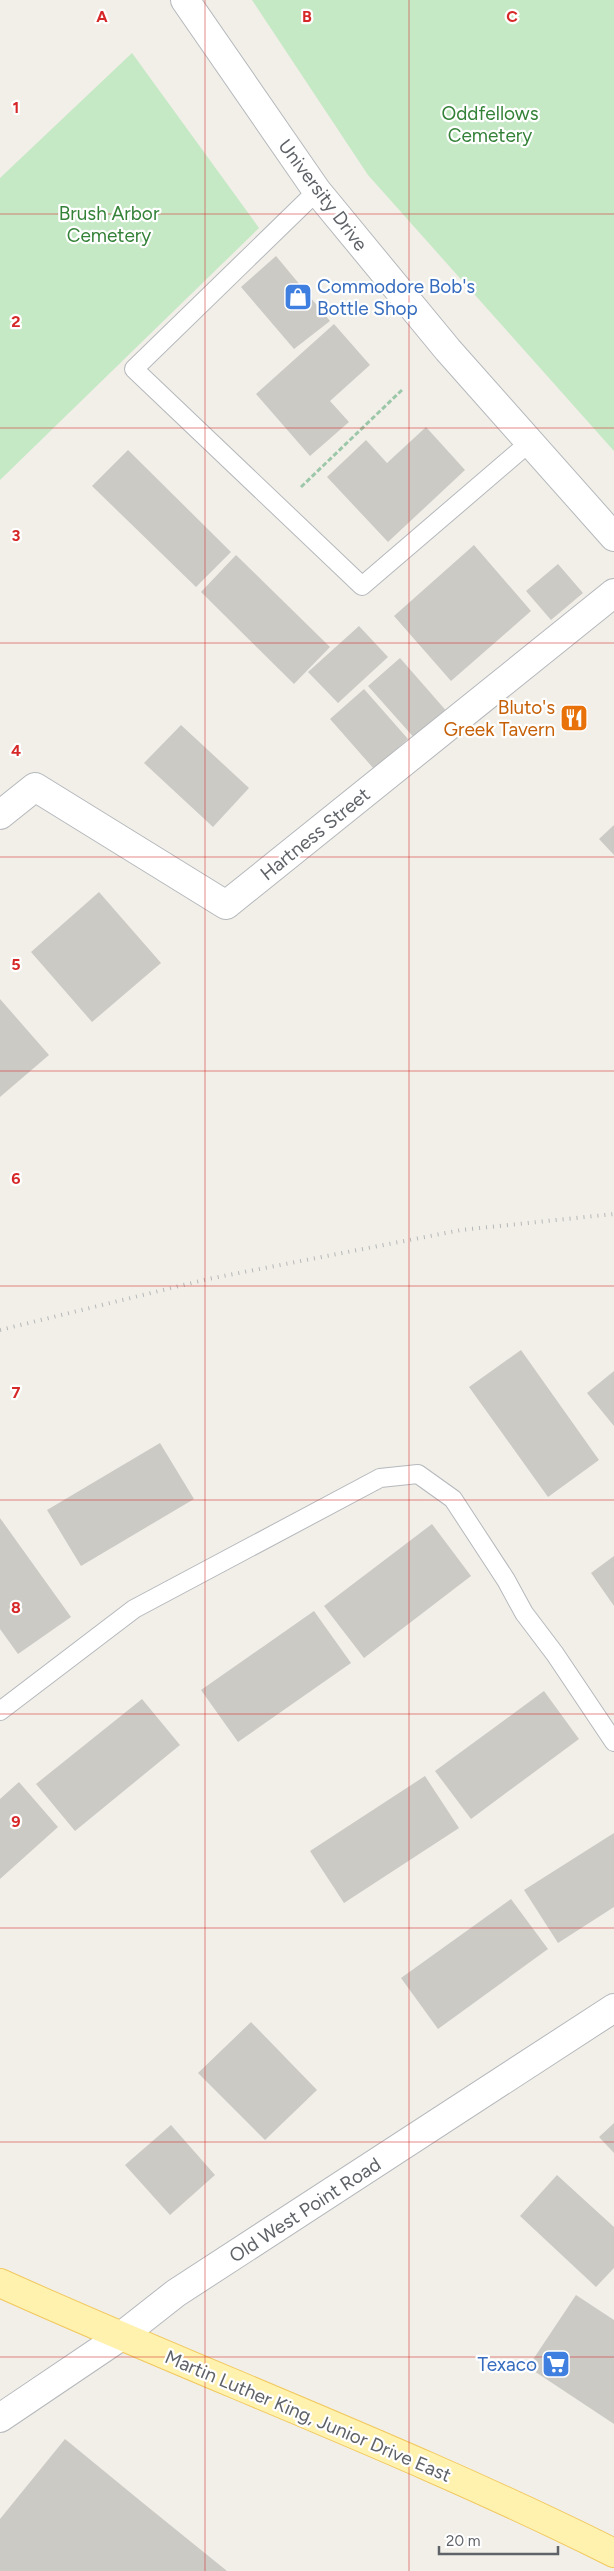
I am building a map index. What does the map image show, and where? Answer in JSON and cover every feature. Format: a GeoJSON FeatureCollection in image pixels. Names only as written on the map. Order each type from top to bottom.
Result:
{"type":"FeatureCollection","features":[{"type":"Feature","properties":{"kind":"main road","name":"Martin Luther King, Junior Drive East"},"geometry":{"type":"LineString","coordinates":[[0,2282],[120,2337],[423,2464],[539,2515],[614,2552]]}},
{"type":"Feature","properties":{"kind":"street","name":"University Drive"},"geometry":{"type":"LineString","coordinates":[[185,0],[317,192],[448,350],[614,536]]}},
{"type":"Feature","properties":{"kind":"street","name":"Hartness Street"},"geometry":{"type":"LineString","coordinates":[[0,814],[35,787],[226,906],[614,593]]}},
{"type":"Feature","properties":{"kind":"street","name":"Old West Point Road"},"geometry":{"type":"LineString","coordinates":[[0,2418],[120,2337],[176,2293],[614,2008]]}},
{"type":"Feature","properties":{"kind":"lane"},"geometry":{"type":"LineString","coordinates":[[317,192],[134,369],[362,586],[530,442]]}},
{"type":"Feature","properties":{"kind":"lane"},"geometry":{"type":"LineString","coordinates":[[0,1711],[134,1609],[380,1478],[418,1474],[453,1499],[506,1580],[524,1613],[555,1654],[614,1742]]}},
{"type":"Feature","properties":{"kind":"path"},"geometry":{"type":"LineString","coordinates":[[280,507],[404,389]]}},
{"type":"Feature","properties":{"kind":"green space","name":"Oddfellows Cemetery"},"geometry":{"type":"Polygon","coordinates":[[[252,0],[614,0],[614,451],[368,175],[252,0]]]}},
{"type":"Feature","properties":{"kind":"green space","name":"Brush Arbor Cemetery"},"geometry":{"type":"Polygon","coordinates":[[[132,53],[259,228],[0,480],[0,178],[132,53]]]}},
{"type":"Feature","properties":{"kind":"building"},"geometry":{"type":"Polygon","coordinates":[[[276,256],[330,321],[294,349],[241,287],[276,256]]]}},
{"type":"Feature","properties":{"kind":"building"},"geometry":{"type":"Polygon","coordinates":[[[334,324],[370,365],[330,401],[349,422],[310,456],[256,394],[334,324]]]}},
{"type":"Feature","properties":{"kind":"building"},"geometry":{"type":"Polygon","coordinates":[[[426,427],[465,470],[388,542],[327,477],[366,440],[387,463],[426,427]]]}},
{"type":"Feature","properties":{"kind":"building"},"geometry":{"type":"Polygon","coordinates":[[[128,450],[231,552],[196,587],[92,486],[128,450]]]}},
{"type":"Feature","properties":{"kind":"building"},"geometry":{"type":"Polygon","coordinates":[[[474,545],[531,611],[451,681],[394,616],[474,545]]]}},
{"type":"Feature","properties":{"kind":"building"},"geometry":{"type":"Polygon","coordinates":[[[236,555],[330,647],[294,684],[201,592],[236,555]]]}},
{"type":"Feature","properties":{"kind":"building"},"geometry":{"type":"Polygon","coordinates":[[[558,564],[583,593],[551,620],[526,591],[558,564]]]}},
{"type":"Feature","properties":{"kind":"building"},"geometry":{"type":"Polygon","coordinates":[[[359,626],[388,657],[338,703],[308,672],[359,626]]]}},
{"type":"Feature","properties":{"kind":"building"},"geometry":{"type":"Polygon","coordinates":[[[400,658],[449,714],[417,741],[368,686],[400,658]]]}},
{"type":"Feature","properties":{"kind":"building"},"geometry":{"type":"Polygon","coordinates":[[[364,689],[408,739],[374,769],[330,719],[364,689]]]}},
{"type":"Feature","properties":{"kind":"building"},"geometry":{"type":"Polygon","coordinates":[[[181,725],[249,788],[213,827],[144,763],[181,725]]]}},
{"type":"Feature","properties":{"kind":"building"},"geometry":{"type":"Polygon","coordinates":[[[614,825],[614,855],[599,839],[614,825]]]}},
{"type":"Feature","properties":{"kind":"building"},"geometry":{"type":"Polygon","coordinates":[[[99,892],[161,963],[92,1022],[31,952],[99,892]]]}},
{"type":"Feature","properties":{"kind":"building"},"geometry":{"type":"Polygon","coordinates":[[[0,999],[49,1055],[0,1097],[0,999]]]}},
{"type":"Feature","properties":{"kind":"building"},"geometry":{"type":"Polygon","coordinates":[[[521,1350],[599,1460],[548,1497],[469,1387],[521,1350]]]}},
{"type":"Feature","properties":{"kind":"building"},"geometry":{"type":"Polygon","coordinates":[[[614,1371],[614,1426],[587,1393],[614,1371]]]}},
{"type":"Feature","properties":{"kind":"building"},"geometry":{"type":"Polygon","coordinates":[[[160,1443],[194,1499],[81,1566],[47,1510],[160,1443]]]}},
{"type":"Feature","properties":{"kind":"building"},"geometry":{"type":"Polygon","coordinates":[[[0,1518],[71,1617],[18,1654],[0,1629],[0,1518]]]}},
{"type":"Feature","properties":{"kind":"building"},"geometry":{"type":"Polygon","coordinates":[[[432,1524],[471,1576],[364,1658],[324,1606],[432,1524]]]}},
{"type":"Feature","properties":{"kind":"building"},"geometry":{"type":"Polygon","coordinates":[[[614,1556],[614,1606],[591,1573],[614,1556]]]}},
{"type":"Feature","properties":{"kind":"building"},"geometry":{"type":"Polygon","coordinates":[[[314,1611],[351,1663],[238,1742],[201,1690],[314,1611]]]}},
{"type":"Feature","properties":{"kind":"building"},"geometry":{"type":"Polygon","coordinates":[[[544,1691],[579,1739],[471,1819],[435,1771],[544,1691]]]}},
{"type":"Feature","properties":{"kind":"building"},"geometry":{"type":"Polygon","coordinates":[[[142,1699],[180,1745],[75,1831],[36,1784],[142,1699]]]}},
{"type":"Feature","properties":{"kind":"building"},"geometry":{"type":"Polygon","coordinates":[[[425,1776],[459,1828],[344,1903],[310,1851],[425,1776]]]}},
{"type":"Feature","properties":{"kind":"building"},"geometry":{"type":"Polygon","coordinates":[[[19,1782],[58,1827],[0,1879],[0,1799],[19,1782]]]}},
{"type":"Feature","properties":{"kind":"building"},"geometry":{"type":"Polygon","coordinates":[[[614,1833],[614,1907],[558,1943],[524,1890],[614,1833]]]}},
{"type":"Feature","properties":{"kind":"building"},"geometry":{"type":"Polygon","coordinates":[[[511,1899],[548,1949],[438,2029],[401,1978],[511,1899]]]}},
{"type":"Feature","properties":{"kind":"building"},"geometry":{"type":"Polygon","coordinates":[[[251,2022],[317,2090],[265,2140],[198,2073],[251,2022]]]}},
{"type":"Feature","properties":{"kind":"building"},"geometry":{"type":"Polygon","coordinates":[[[614,2123],[614,2153],[599,2137],[614,2123]]]}},
{"type":"Feature","properties":{"kind":"building"},"geometry":{"type":"Polygon","coordinates":[[[171,2125],[215,2175],[170,2215],[125,2165],[171,2125]]]}},
{"type":"Feature","properties":{"kind":"building"},"geometry":{"type":"Polygon","coordinates":[[[557,2175],[614,2227],[614,2268],[596,2287],[520,2216],[557,2175]]]}},
{"type":"Feature","properties":{"kind":"building"},"geometry":{"type":"Polygon","coordinates":[[[576,2295],[614,2320],[614,2424],[528,2367],[576,2295]]]}},
{"type":"Feature","properties":{"kind":"building"},"geometry":{"type":"Polygon","coordinates":[[[65,2439],[227,2571],[0,2571],[0,2519],[65,2439]]]}},
{"type":"Feature","properties":{"kind":"railway"},"geometry":{"type":"LineString","coordinates":[[0,1330],[208,1279],[461,1230],[614,1214]]}},
{"type":"Feature","properties":{"kind":"place","name":"Commodore Bob's Bottle Shop"},"geometry":{"type":"Point","coordinates":[298,297]}},
{"type":"Feature","properties":{"kind":"place","name":"Bluto's Greek Tavern"},"geometry":{"type":"Point","coordinates":[574,718]}},
{"type":"Feature","properties":{"kind":"place","name":"Texaco"},"geometry":{"type":"Point","coordinates":[556,2364]}}]}
